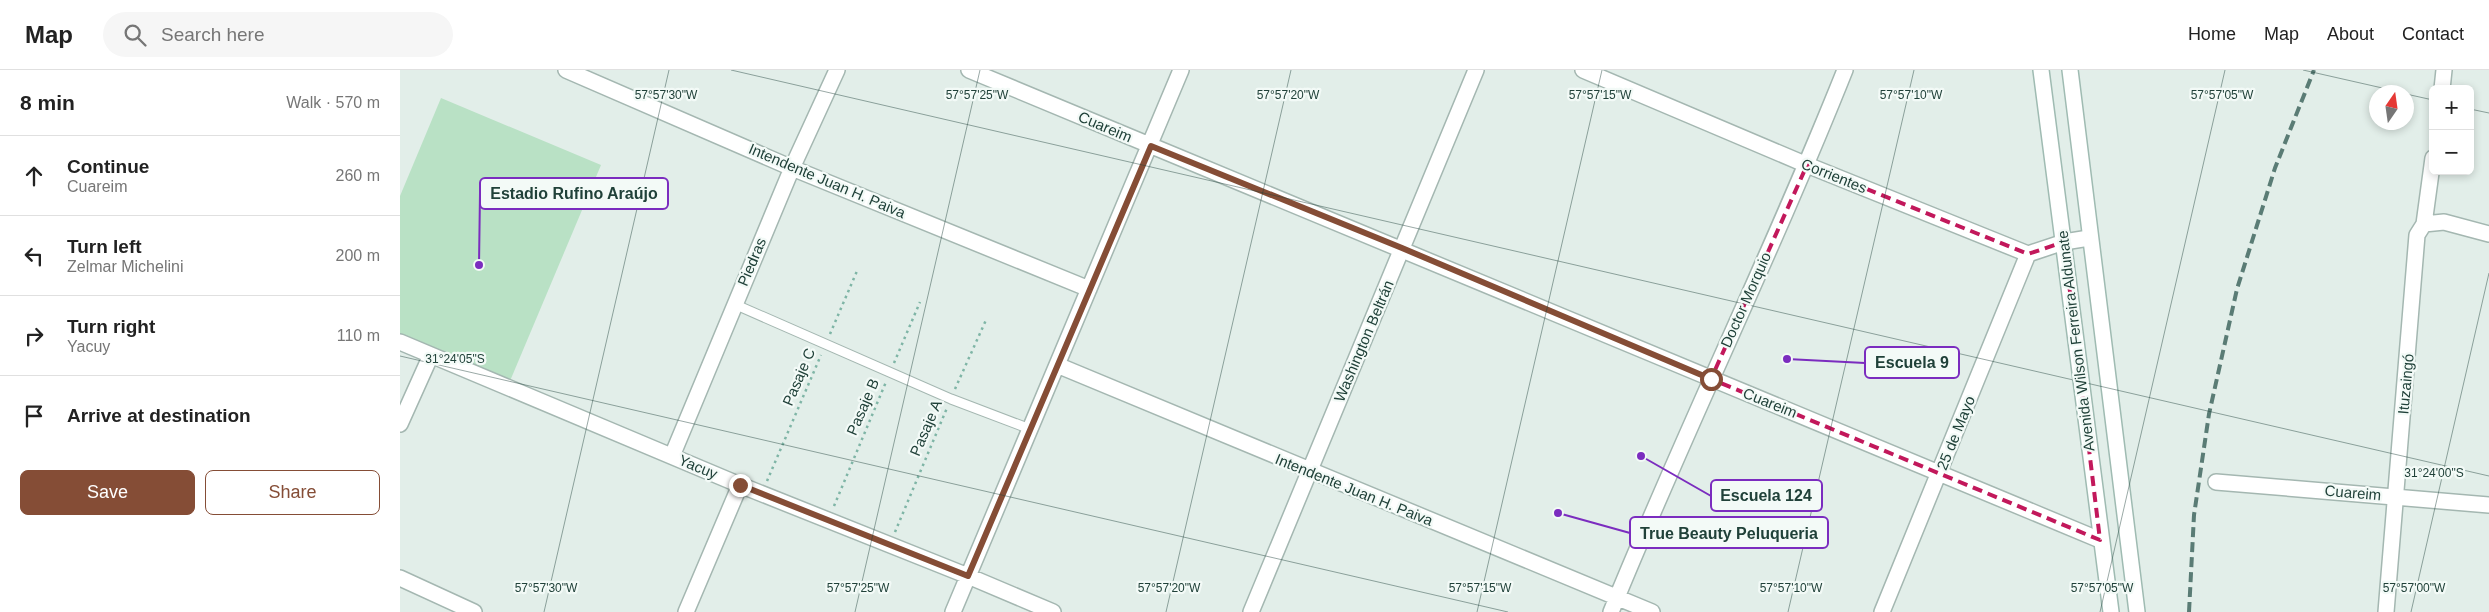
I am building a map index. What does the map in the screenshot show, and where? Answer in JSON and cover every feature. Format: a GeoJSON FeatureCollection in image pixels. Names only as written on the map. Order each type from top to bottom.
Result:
{"type":"FeatureCollection","features":[{"type":"Feature","properties":{"kind":"street","name":"Intendente Juan H. Paiva"},"geometry":{"type":"LineString","coordinates":[[566,70],[792,168],[1089,289]]}},
{"type":"Feature","properties":{"kind":"street","name":"Piedras"},"geometry":{"type":"LineString","coordinates":[[672,456],[792,168],[837,70]]}},
{"type":"Feature","properties":{"kind":"street","name":"Cuareim"},"geometry":{"type":"LineString","coordinates":[[969,70],[1402,248],[1711,379],[2100,540]]}},
{"type":"Feature","properties":{"kind":"street"},"geometry":{"type":"LineString","coordinates":[[953,612],[1151,146],[1181,70]]}},
{"type":"Feature","properties":{"kind":"street","name":"Washington Beltrán"},"geometry":{"type":"LineString","coordinates":[[1251,612],[1476,70]]}},
{"type":"Feature","properties":{"kind":"street","name":"Corrientes"},"geometry":{"type":"LineString","coordinates":[[1583,70],[1807,165],[2028,254]]}},
{"type":"Feature","properties":{"kind":"street","name":"Doctor Morquio"},"geometry":{"type":"LineString","coordinates":[[1611,612],[1711,379],[1807,165],[1845,70]]}},
{"type":"Feature","properties":{"kind":"street","name":"Avenida Wilson Ferreira Aldunate"},"geometry":{"type":"LineString","coordinates":[[2041,70],[2100,540],[2111,612]]}},
{"type":"Feature","properties":{"kind":"street","name":"Avenida Wilson Ferreira Aldunate"},"geometry":{"type":"LineString","coordinates":[[2070,70],[2089,238],[2137,612]]}},
{"type":"Feature","properties":{"kind":"street"},"geometry":{"type":"LineString","coordinates":[[2442,85],[2444,70]]}},
{"type":"Feature","properties":{"kind":"street","name":"Ituzaingó"},"geometry":{"type":"LineString","coordinates":[[2386,612],[2397,497],[2417,235],[2424,224],[2431,175]]}},
{"type":"Feature","properties":{"kind":"street"},"geometry":{"type":"LineString","coordinates":[[2424,224],[2444,222],[2489,234]]}},
{"type":"Feature","properties":{"kind":"street"},"geometry":{"type":"LineString","coordinates":[[2028,254],[2064,242],[2089,238]]}},
{"type":"Feature","properties":{"kind":"street","name":"25 de Mayo"},"geometry":{"type":"LineString","coordinates":[[1882,612],[2028,254]]}},
{"type":"Feature","properties":{"kind":"street","name":"Yacuy"},"geometry":{"type":"LineString","coordinates":[[400,342],[740,485],[1053,612]]}},
{"type":"Feature","properties":{"kind":"street"},"geometry":{"type":"LineString","coordinates":[[400,424],[431,355]]}},
{"type":"Feature","properties":{"kind":"street","name":"Intendente Juan H. Paiva"},"geometry":{"type":"LineString","coordinates":[[1057,366],[1652,612]]}},
{"type":"Feature","properties":{"kind":"street","name":"Cuareim"},"geometry":{"type":"LineString","coordinates":[[2216,482],[2489,505]]}},
{"type":"Feature","properties":{"kind":"street"},"geometry":{"type":"LineString","coordinates":[[686,612],[740,485]]}},
{"type":"Feature","properties":{"kind":"street"},"geometry":{"type":"LineString","coordinates":[[400,578],[474,612]]}},
{"type":"Feature","properties":{"kind":"lane"},"geometry":{"type":"LineString","coordinates":[[734,304],[951,399],[1030,429]]}},
{"type":"Feature","properties":{"kind":"path","name":"Pasaje C"},"geometry":{"type":"LineString","coordinates":[[762,493],[857,271]]}},
{"type":"Feature","properties":{"kind":"path","name":"Pasaje B"},"geometry":{"type":"LineString","coordinates":[[828,520],[920,302]]}},
{"type":"Feature","properties":{"kind":"path","name":"Pasaje A"},"geometry":{"type":"LineString","coordinates":[[889,546],[986,320]]}},
{"type":"Feature","properties":{"kind":"highlighted area"},"geometry":{"type":"Polygon","coordinates":[[[1807,165],[2028,254],[2064,242],[2100,540],[1940,473],[1711,379],[1807,165]]]}},
{"type":"Feature","properties":{"kind":"green space"},"geometry":{"type":"Polygon","coordinates":[[[441,98],[601,165],[510,381],[400,335],[400,196],[441,98]]]}},
{"type":"Feature","properties":{"kind":"railway"},"geometry":{"type":"LineString","coordinates":[[2189,612],[2194,515],[2209,414],[2237,289],[2275,168],[2314,70]]}},
{"type":"Feature","properties":{"kind":"place","name":"Estadio Rufino Araújo"},"geometry":{"type":"Point","coordinates":[479,265]}},
{"type":"Feature","properties":{"kind":"place","name":"Escuela 9"},"geometry":{"type":"Point","coordinates":[1787,359]}},
{"type":"Feature","properties":{"kind":"place","name":"Escuela 124"},"geometry":{"type":"Point","coordinates":[1641,456]}},
{"type":"Feature","properties":{"kind":"place","name":"True Beauty Peluqueria"},"geometry":{"type":"Point","coordinates":[1558,513]}},
{"type":"Feature","properties":{"kind":"route"},"geometry":{"type":"LineString","coordinates":[[740,485],[968,576],[1151,146],[1402,248],[1711,379]]}}]}
